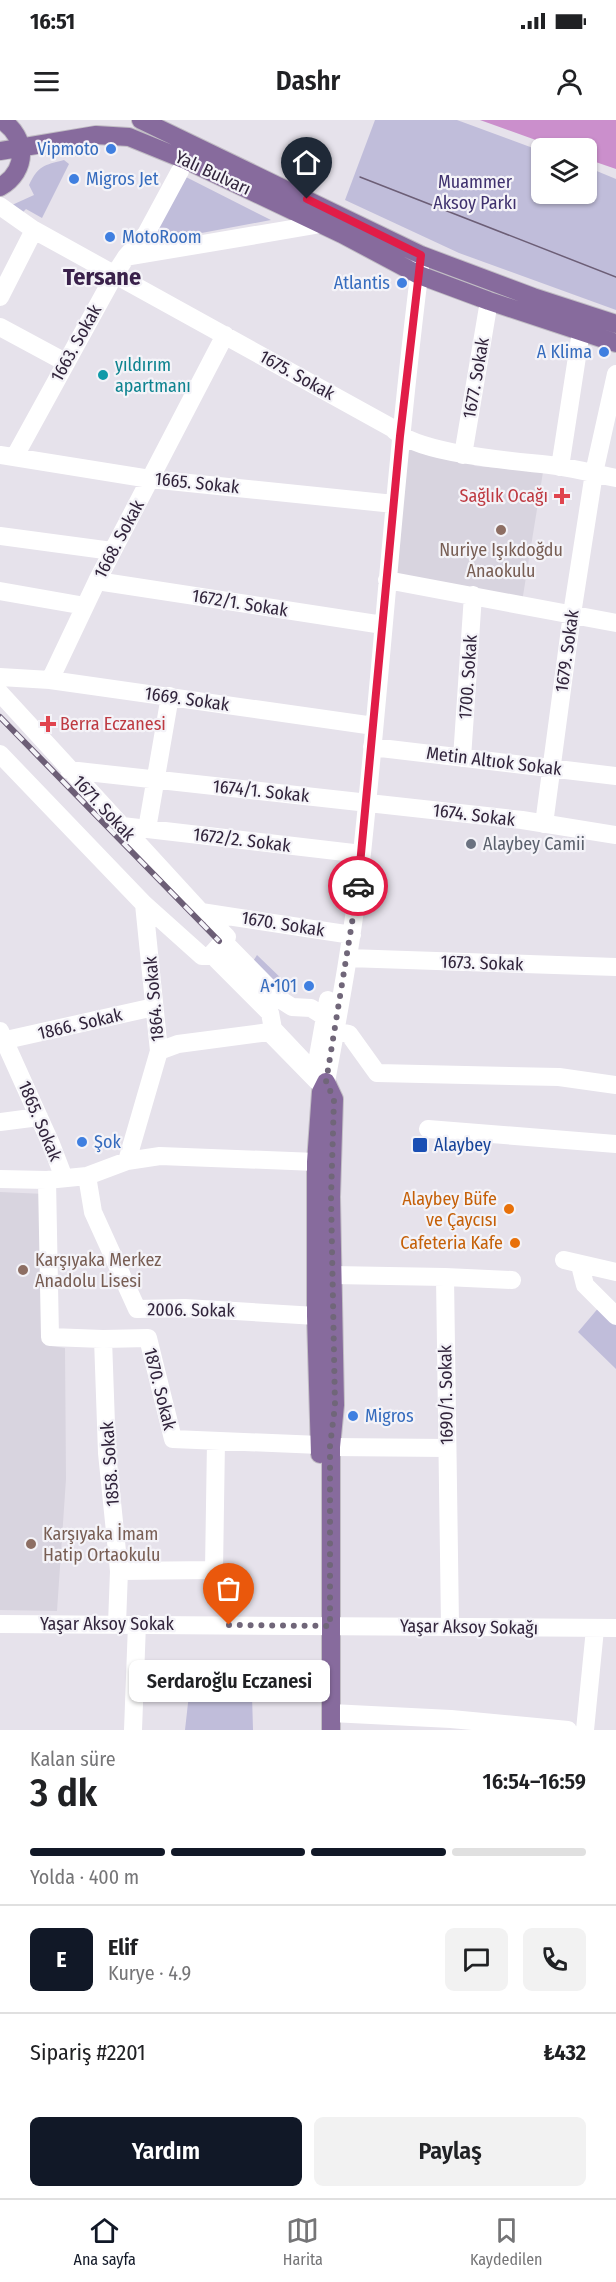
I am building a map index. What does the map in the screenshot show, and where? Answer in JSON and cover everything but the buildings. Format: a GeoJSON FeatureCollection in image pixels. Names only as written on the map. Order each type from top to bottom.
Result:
{"type":"FeatureCollection","features":[{"type":"Feature","properties":{"kind":"main road"},"geometry":{"type":"LineString","coordinates":[[0,187],[15,175],[20,165],[21,147],[18,135],[1,120]]}},
{"type":"Feature","properties":{"kind":"main road","name":"Yalı Bulvarı"},"geometry":{"type":"LineString","coordinates":[[141,120],[421,255],[533,297],[616,324]]}},
{"type":"Feature","properties":{"kind":"main road","name":"Yalı Bulvarı"},"geometry":{"type":"LineString","coordinates":[[0,152],[96,135],[129,137],[188,161],[321,224],[419,275],[616,343]]}},
{"type":"Feature","properties":{"kind":"main road"},"geometry":{"type":"LineString","coordinates":[[326,1082],[321,1092],[316,1162],[316,1316],[325,1446],[326,1627],[331,1722]]}},
{"type":"Feature","properties":{"kind":"main road"},"geometry":{"type":"LineString","coordinates":[[325,1446],[335,1406],[331,1197],[334,1099],[326,1082]]}},
{"type":"Feature","properties":{"kind":"main road"},"geometry":{"type":"LineString","coordinates":[[320,1730],[326,1627]]}},
{"type":"Feature","properties":{"kind":"street","name":"1663. Sokak"},"geometry":{"type":"LineString","coordinates":[[7,456],[65,362],[115,274],[146,234],[180,171]]}},
{"type":"Feature","properties":{"kind":"street","name":"1675. Sokak"},"geometry":{"type":"LineString","coordinates":[[0,206],[34,230],[392,428],[400,436],[463,455],[560,467],[616,478]]}},
{"type":"Feature","properties":{"kind":"street"},"geometry":{"type":"LineString","coordinates":[[126,257],[321,224]]}},
{"type":"Feature","properties":{"kind":"street"},"geometry":{"type":"LineString","coordinates":[[0,297],[34,230]]}},
{"type":"Feature","properties":{"kind":"street"},"geometry":{"type":"LineString","coordinates":[[159,1051],[178,1044],[269,1032],[317,1082],[326,1082],[330,1024],[362,854],[400,436],[421,255]]}},
{"type":"Feature","properties":{"kind":"street","name":"1677. Sokak"},"geometry":{"type":"LineString","coordinates":[[463,455],[489,301]]}},
{"type":"Feature","properties":{"kind":"street"},"geometry":{"type":"LineString","coordinates":[[0,327],[65,362]]}},
{"type":"Feature","properties":{"kind":"street"},"geometry":{"type":"LineString","coordinates":[[560,467],[581,332]]}},
{"type":"Feature","properties":{"kind":"street","name":"1668. Sokak"},"geometry":{"type":"LineString","coordinates":[[50,680],[112,551],[225,335]]}},
{"type":"Feature","properties":{"kind":"street","name":"1679. Sokak"},"geometry":{"type":"LineString","coordinates":[[544,824],[550,768],[594,473],[616,374]]}},
{"type":"Feature","properties":{"kind":"street","name":"1665. Sokak"},"geometry":{"type":"LineString","coordinates":[[7,456],[150,478],[394,504]]}},
{"type":"Feature","properties":{"kind":"street"},"geometry":{"type":"LineString","coordinates":[[0,536],[112,551]]}},
{"type":"Feature","properties":{"kind":"street"},"geometry":{"type":"LineString","coordinates":[[387,580],[616,623]]}},
{"type":"Feature","properties":{"kind":"street","name":"1672/1. Sokak"},"geometry":{"type":"LineString","coordinates":[[97,581],[382,625]]}},
{"type":"Feature","properties":{"kind":"street"},"geometry":{"type":"LineString","coordinates":[[0,591],[85,606]]}},
{"type":"Feature","properties":{"kind":"street","name":"1700. Sokak"},"geometry":{"type":"LineString","coordinates":[[462,758],[473,595]]}},
{"type":"Feature","properties":{"kind":"street","name":"1669. Sokak"},"geometry":{"type":"LineString","coordinates":[[0,677],[50,680],[374,726]]}},
{"type":"Feature","properties":{"kind":"street","name":"1671. Sokak"},"geometry":{"type":"LineString","coordinates":[[0,693],[201,912],[214,914],[215,925],[227,937],[210,956],[202,956],[144,904],[0,754]]}},
{"type":"Feature","properties":{"kind":"street"},"geometry":{"type":"LineString","coordinates":[[147,829],[170,696]]}},
{"type":"Feature","properties":{"kind":"street","name":"Metin Altıok Sokak"},"geometry":{"type":"LineString","coordinates":[[372,747],[616,776]]}},
{"type":"Feature","properties":{"kind":"street","name":"1674/1. Sokak"},"geometry":{"type":"LineString","coordinates":[[69,770],[367,802]]}},
{"type":"Feature","properties":{"kind":"street","name":"1674. Sokak"},"geometry":{"type":"LineString","coordinates":[[367,802],[616,835]]}},
{"type":"Feature","properties":{"kind":"street","name":"1672/2. Sokak"},"geometry":{"type":"LineString","coordinates":[[122,826],[362,854]]}},
{"type":"Feature","properties":{"kind":"street","name":"1864. Sokak"},"geometry":{"type":"LineString","coordinates":[[127,1161],[159,1051],[144,904]]}},
{"type":"Feature","properties":{"kind":"street","name":"1670. Sokak"},"geometry":{"type":"LineString","coordinates":[[214,914],[346,934]]}},
{"type":"Feature","properties":{"kind":"street"},"geometry":{"type":"LineString","coordinates":[[346,934],[348,958],[330,1024],[317,1062],[313,1067],[307,1065],[273,1029],[270,1013],[217,960],[229,947],[281,1000],[292,1007],[311,1008],[330,1024],[349,1034],[377,1073],[559,1077],[616,1085]]}},
{"type":"Feature","properties":{"kind":"street","name":"1673. Sokak"},"geometry":{"type":"LineString","coordinates":[[348,958],[616,967]]}},
{"type":"Feature","properties":{"kind":"street","name":"1866. Sokak"},"geometry":{"type":"LineString","coordinates":[[3,1036],[154,1007]]}},
{"type":"Feature","properties":{"kind":"street","name":"1865. Sokak"},"geometry":{"type":"LineString","coordinates":[[3,1036],[39,1117],[56,1179]]}},
{"type":"Feature","properties":{"kind":"street"},"geometry":{"type":"LineString","coordinates":[[0,1122],[39,1117]]}},
{"type":"Feature","properties":{"kind":"street"},"geometry":{"type":"LineString","coordinates":[[428,1129],[616,1144]]}},
{"type":"Feature","properties":{"kind":"street"},"geometry":{"type":"LineString","coordinates":[[0,1179],[56,1179],[87,1176],[127,1161],[160,1156],[316,1162]]}},
{"type":"Feature","properties":{"kind":"street","name":"2006. Sokak"},"geometry":{"type":"LineString","coordinates":[[87,1176],[93,1212],[137,1309],[185,1308],[316,1316]]}},
{"type":"Feature","properties":{"kind":"street","name":"1870. Sokak"},"geometry":{"type":"LineString","coordinates":[[56,1179],[50,1337],[148,1338],[173,1439],[325,1446],[447,1448]]}},
{"type":"Feature","properties":{"kind":"street"},"geometry":{"type":"LineString","coordinates":[[616,1272],[572,1262],[585,1285],[616,1316]]}},
{"type":"Feature","properties":{"kind":"street"},"geometry":{"type":"LineString","coordinates":[[333,1275],[512,1280]]}},
{"type":"Feature","properties":{"kind":"street","name":"1690/1. Sokak"},"geometry":{"type":"LineString","coordinates":[[445,1277],[450,1625]]}},
{"type":"Feature","properties":{"kind":"street"},"geometry":{"type":"LineString","coordinates":[[137,1309],[148,1338]]}},
{"type":"Feature","properties":{"kind":"street","name":"1858. Sokak"},"geometry":{"type":"LineString","coordinates":[[103,1339],[107,1453],[119,1571],[117,1624]]}},
{"type":"Feature","properties":{"kind":"street"},"geometry":{"type":"LineString","coordinates":[[119,1571],[214,1570],[216,1441]]}},
{"type":"Feature","properties":{"kind":"street","name":"Yaşar Aksoy Sokak"},"geometry":{"type":"LineString","coordinates":[[0,1624],[326,1627]]}},
{"type":"Feature","properties":{"kind":"street"},"geometry":{"type":"LineString","coordinates":[[134,1730],[137,1624]]}},
{"type":"Feature","properties":{"kind":"street","name":"Yaşar Aksoy Sokağı"},"geometry":{"type":"LineString","coordinates":[[326,1627],[450,1625],[616,1628]]}},
{"type":"Feature","properties":{"kind":"street"},"geometry":{"type":"LineString","coordinates":[[585,1730],[596,1629]]}},
{"type":"Feature","properties":{"kind":"street"},"geometry":{"type":"LineString","coordinates":[[331,1722],[451,1719],[568,1730]]}},
{"type":"Feature","properties":{"kind":"shaded area"},"geometry":{"type":"Polygon","coordinates":[[[480,120],[616,120],[616,169],[597,162],[597,138],[531,138],[480,120]]]}},
{"type":"Feature","properties":{"kind":"shaded area"},"geometry":{"type":"Polygon","coordinates":[[[406,443],[467,461],[475,466],[543,472],[522,602],[394,573],[406,443]]]}},
{"type":"Feature","properties":{"kind":"shaded area","name":"Karşıyaka Merkez Anadolu Lisesi"},"geometry":{"type":"Polygon","coordinates":[[[0,1192],[45,1194],[45,1345],[65,1348],[66,1479],[57,1611],[0,1610],[0,1192]]]}},
{"type":"Feature","properties":{"kind":"green space","name":"Muammer Aksoy Parkı"},"geometry":{"type":"Polygon","coordinates":[[[375,120],[457,120],[531,147],[531,204],[597,204],[597,171],[616,179],[616,310],[459,253],[345,200],[375,120]]]}},
{"type":"Feature","properties":{"kind":"green space"},"geometry":{"type":"Polygon","coordinates":[[[64,160],[69,164],[42,218],[26,209],[21,214],[12,205],[34,195],[29,185],[35,174],[47,165],[64,160]]]}},
{"type":"Feature","properties":{"kind":"green space"},"geometry":{"type":"Polygon","coordinates":[[[184,176],[271,220],[143,244],[184,176]]]}},
{"type":"Feature","properties":{"kind":"green space"},"geometry":{"type":"Polygon","coordinates":[[[257,955],[285,982],[277,990],[250,966],[257,955]]]}},
{"type":"Feature","properties":{"kind":"green space"},"geometry":{"type":"Polygon","coordinates":[[[600,1306],[616,1322],[616,1369],[578,1332],[600,1306]]]}},
{"type":"Feature","properties":{"kind":"green space"},"geometry":{"type":"Polygon","coordinates":[[[247,1671],[252,1695],[253,1730],[185,1730],[190,1685],[196,1677],[247,1671]]]}},
{"type":"Feature","properties":{"kind":"tram line"},"geometry":{"type":"LineString","coordinates":[[360,177],[616,277]]}},
{"type":"Feature","properties":{"kind":"railway"},"geometry":{"type":"LineString","coordinates":[[0,717],[219,941]]}},
{"type":"Feature","properties":{"kind":"way so far"},"geometry":{"type":"LineString","coordinates":[[229,1625],[330,1626],[330,1446],[335,1406],[331,1197],[334,1099],[326,1082],[352,935],[358,886]]}},
{"type":"Feature","properties":{"kind":"place","name":"Vipmoto"},"geometry":{"type":"Point","coordinates":[111,149]}},
{"type":"Feature","properties":{"kind":"place","name":"Migros Jet"},"geometry":{"type":"Point","coordinates":[74,179]}},
{"type":"Feature","properties":{"kind":"place","name":"MotoRoom"},"geometry":{"type":"Point","coordinates":[110,237]}},
{"type":"Feature","properties":{"kind":"place","name":"Atlantis"},"geometry":{"type":"Point","coordinates":[402,283]}},
{"type":"Feature","properties":{"kind":"place","name":"A Klima"},"geometry":{"type":"Point","coordinates":[604,352]}},
{"type":"Feature","properties":{"kind":"place","name":"yıldırım apartmanı"},"geometry":{"type":"Point","coordinates":[103,375]}},
{"type":"Feature","properties":{"kind":"place","name":"Sağlık Ocağı"},"geometry":{"type":"Point","coordinates":[562,496]}},
{"type":"Feature","properties":{"kind":"place","name":"Nuriye Işıkdoğdu Anaokulu"},"geometry":{"type":"Point","coordinates":[501,530]}},
{"type":"Feature","properties":{"kind":"place","name":"Berra Eczanesi"},"geometry":{"type":"Point","coordinates":[48,724]}},
{"type":"Feature","properties":{"kind":"place","name":"Alaybey Camii"},"geometry":{"type":"Point","coordinates":[471,844]}},
{"type":"Feature","properties":{"kind":"place","name":"A•101"},"geometry":{"type":"Point","coordinates":[309,986]}},
{"type":"Feature","properties":{"kind":"place","name":"Şok"},"geometry":{"type":"Point","coordinates":[82,1142]}},
{"type":"Feature","properties":{"kind":"place","name":"Alaybey"},"geometry":{"type":"Point","coordinates":[420,1145]}},
{"type":"Feature","properties":{"kind":"place","name":"Alaybey Büfe ve Çaycısı"},"geometry":{"type":"Point","coordinates":[509,1209]}},
{"type":"Feature","properties":{"kind":"place","name":"Cafeteria Kafe"},"geometry":{"type":"Point","coordinates":[515,1243]}},
{"type":"Feature","properties":{"kind":"place","name":"Karşıyaka Merkez Anadolu Lisesi"},"geometry":{"type":"Point","coordinates":[23,1270]}},
{"type":"Feature","properties":{"kind":"place","name":"Migros"},"geometry":{"type":"Point","coordinates":[353,1416]}},
{"type":"Feature","properties":{"kind":"place","name":"Karşıyaka İmam Hatip Ortaokulu"},"geometry":{"type":"Point","coordinates":[31,1544]}},
{"type":"Feature","properties":{"kind":"place","name":"Serdaroğlu Eczanesi"},"geometry":{"type":"Point","coordinates":[229,1625]}},
{"type":"Feature","properties":{"kind":"district","name":"Tersane"},"geometry":{"type":"Point","coordinates":[102,277]}},
{"type":"Feature","properties":{"kind":"route"},"geometry":{"type":"LineString","coordinates":[[307,199],[421,255],[400,436],[358,886]]}}]}
